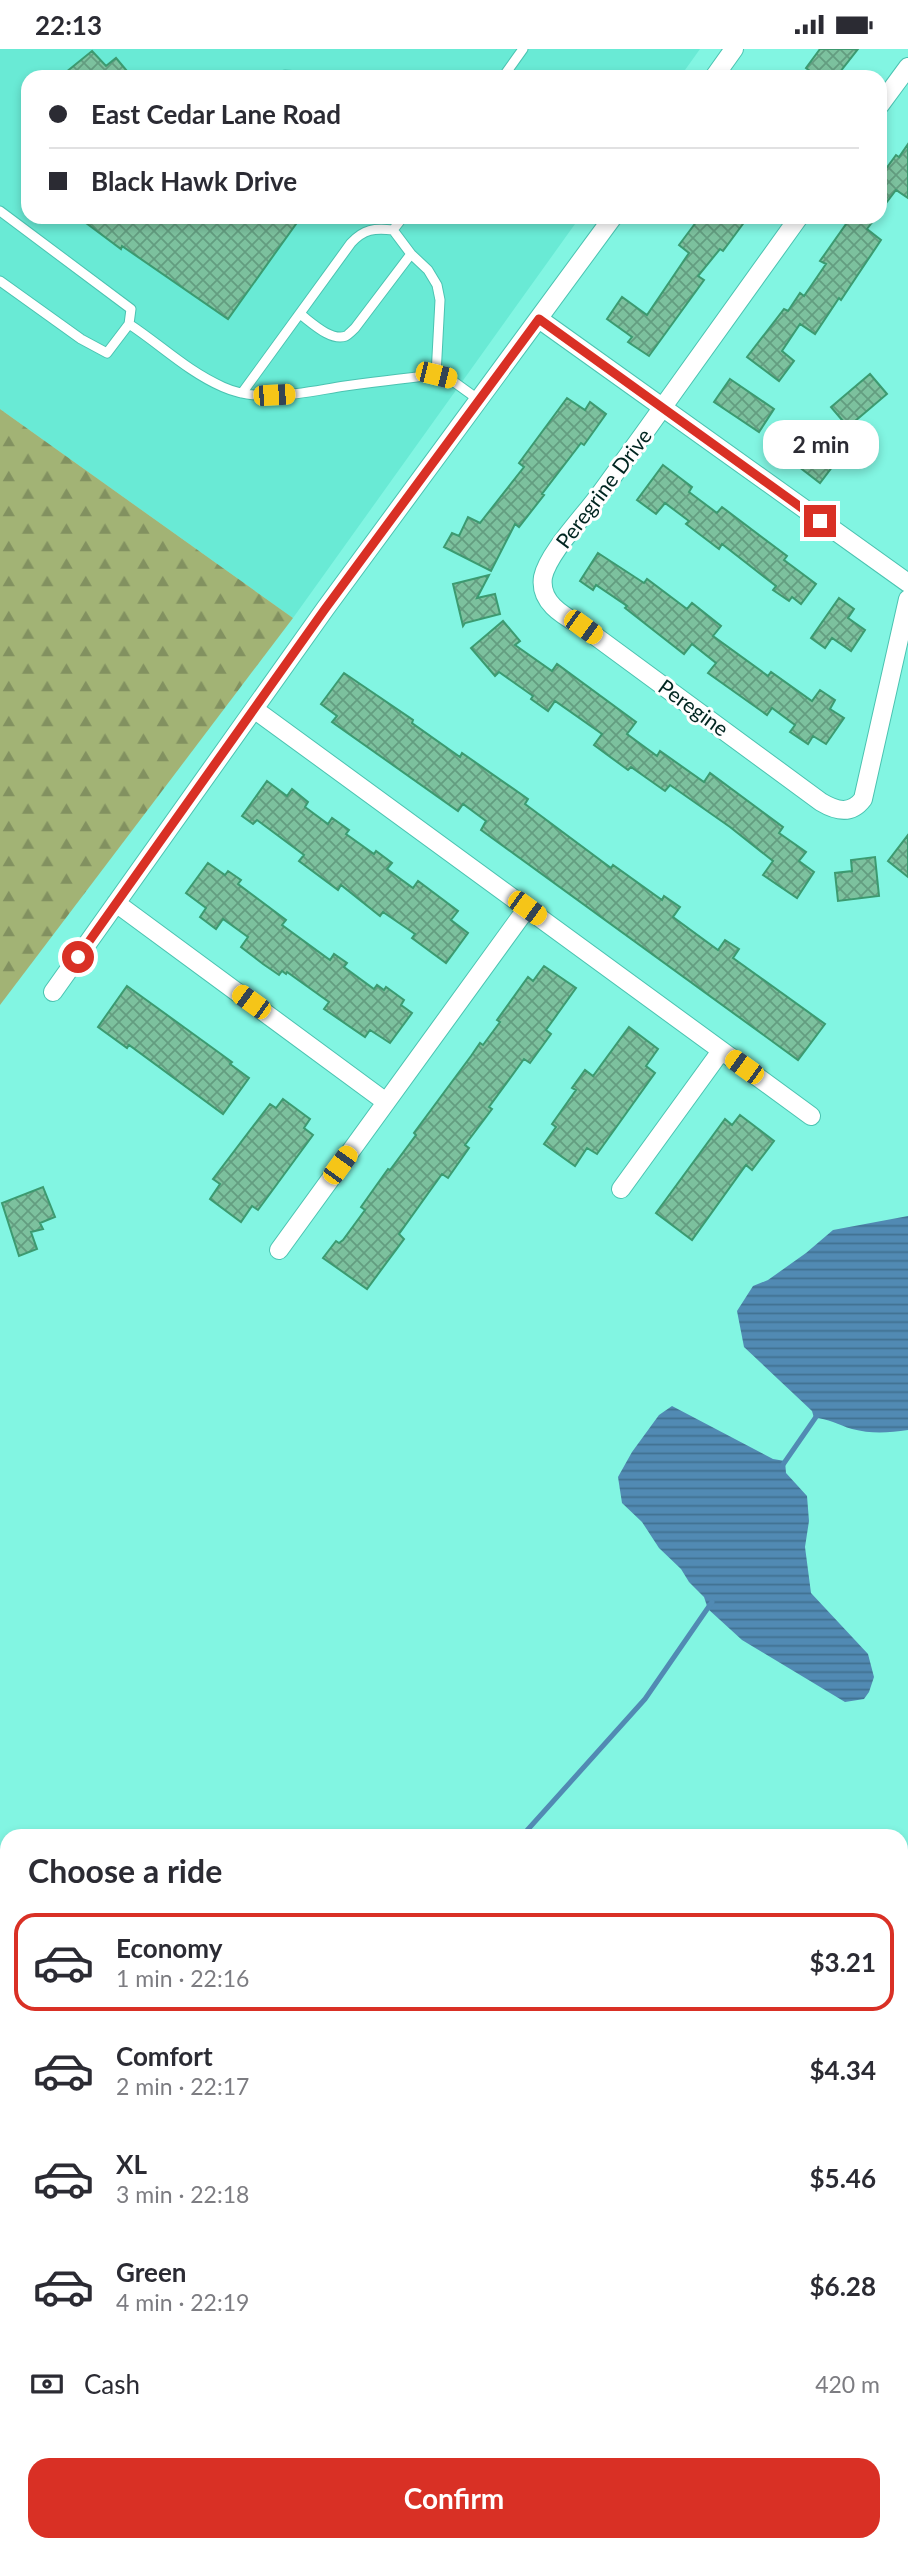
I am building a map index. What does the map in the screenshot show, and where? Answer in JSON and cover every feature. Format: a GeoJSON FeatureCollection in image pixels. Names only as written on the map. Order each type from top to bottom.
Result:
{"type":"FeatureCollection","features":[{"type":"Feature","properties":{"kind":"street"},"geometry":{"type":"LineString","coordinates":[[719,70],[734,49]]}},
{"type":"Feature","properties":{"kind":"street"},"geometry":{"type":"LineString","coordinates":[[887,96],[908,67]]}},
{"type":"Feature","properties":{"kind":"street"},"geometry":{"type":"LineString","coordinates":[[52,992],[254,709],[608,224]]}},
{"type":"Feature","properties":{"kind":"street","name":"Peregrine Drive"},"geometry":{"type":"LineString","coordinates":[[545,594],[543,579],[547,565],[794,224]]}},
{"type":"Feature","properties":{"kind":"street"},"geometry":{"type":"LineString","coordinates":[[539,319],[908,583]]}},
{"type":"Feature","properties":{"kind":"street","name":"Peregine"},"geometry":{"type":"LineString","coordinates":[[545,594],[549,602],[563,615],[833,809],[848,809],[863,799],[908,599]]}},
{"type":"Feature","properties":{"kind":"street"},"geometry":{"type":"LineString","coordinates":[[254,709],[811,1116]]}},
{"type":"Feature","properties":{"kind":"street"},"geometry":{"type":"LineString","coordinates":[[116,903],[386,1102]]}},
{"type":"Feature","properties":{"kind":"street"},"geometry":{"type":"LineString","coordinates":[[279,1250],[527,908]]}},
{"type":"Feature","properties":{"kind":"street"},"geometry":{"type":"LineString","coordinates":[[621,1189],[721,1051]]}},
{"type":"Feature","properties":{"kind":"lane"},"geometry":{"type":"LineString","coordinates":[[508,70],[523,49]]}},
{"type":"Feature","properties":{"kind":"lane"},"geometry":{"type":"LineString","coordinates":[[0,211],[131,309],[129,324],[107,353],[81,339],[0,281]]}},
{"type":"Feature","properties":{"kind":"lane"},"geometry":{"type":"LineString","coordinates":[[394,230],[398,224]]}},
{"type":"Feature","properties":{"kind":"lane"},"geometry":{"type":"LineString","coordinates":[[242,393],[351,243],[362,232],[376,228],[394,230],[411,254],[428,270],[436,285],[440,300],[436,375]]}},
{"type":"Feature","properties":{"kind":"lane"},"geometry":{"type":"LineString","coordinates":[[300,314],[327,333],[337,337],[346,336],[411,254]]}},
{"type":"Feature","properties":{"kind":"lane"},"geometry":{"type":"LineString","coordinates":[[129,324],[204,378],[242,393],[256,396],[292,394],[436,375],[450,379],[479,400]]}},
{"type":"Feature","properties":{"kind":"shaded area"},"geometry":{"type":"Polygon","coordinates":[[[0,49],[700,49],[685,70],[21,70],[21,224],[575,224],[293,618],[0,409],[0,49]]]}},
{"type":"Feature","properties":{"kind":"green space"},"geometry":{"type":"Polygon","coordinates":[[[0,409],[293,618],[0,1005],[0,409]]]}},
{"type":"Feature","properties":{"kind":"water"},"geometry":{"type":"Polygon","coordinates":[[[908,1216],[908,1430],[866,1432],[814,1418],[812,1411],[744,1347],[737,1311],[753,1286],[768,1280],[833,1230],[908,1216]]]}},
{"type":"Feature","properties":{"kind":"water"},"geometry":{"type":"Polygon","coordinates":[[[672,1406],[773,1459],[785,1461],[786,1473],[807,1496],[809,1521],[805,1547],[811,1593],[868,1654],[874,1677],[864,1699],[845,1702],[742,1640],[708,1609],[704,1597],[659,1548],[642,1522],[622,1503],[618,1477],[632,1452],[659,1415],[672,1406]]]}},
{"type":"Feature","properties":{"kind":"building"},"geometry":{"type":"Polygon","coordinates":[[[820,49],[858,49],[842,70],[806,68],[820,49]]]}},
{"type":"Feature","properties":{"kind":"building"},"geometry":{"type":"Polygon","coordinates":[[[92,51],[106,66],[116,58],[126,70],[69,70],[92,51]]]}},
{"type":"Feature","properties":{"kind":"building"},"geometry":{"type":"Polygon","coordinates":[[[908,144],[908,198],[896,190],[887,202],[887,167],[896,155],[899,157],[908,144]]]}},
{"type":"Feature","properties":{"kind":"building"},"geometry":{"type":"Polygon","coordinates":[[[87,224],[296,224],[228,319],[122,246],[121,249],[87,224]]]}},
{"type":"Feature","properties":{"kind":"building"},"geometry":{"type":"Polygon","coordinates":[[[695,224],[743,224],[723,251],[720,249],[698,276],[704,280],[649,356],[628,342],[632,337],[607,319],[622,297],[647,315],[689,253],[679,245],[695,224]]]}},
{"type":"Feature","properties":{"kind":"building"},"geometry":{"type":"Polygon","coordinates":[[[846,224],[871,224],[867,229],[881,240],[815,334],[800,324],[782,351],[794,361],[779,381],[747,357],[784,309],[788,311],[800,293],[804,296],[826,264],[820,261],[846,224]]]}},
{"type":"Feature","properties":{"kind":"building"},"geometry":{"type":"Polygon","coordinates":[[[870,374],[887,394],[848,427],[831,407],[870,374]]]}},
{"type":"Feature","properties":{"kind":"building"},"geometry":{"type":"Polygon","coordinates":[[[730,379],[774,409],[759,432],[714,402],[730,379]]]}},
{"type":"Feature","properties":{"kind":"building"},"geometry":{"type":"Polygon","coordinates":[[[567,398],[585,410],[590,402],[606,414],[584,445],[581,443],[519,527],[515,524],[491,571],[444,547],[452,533],[459,536],[468,517],[480,523],[524,467],[519,463],[567,398]]]}},
{"type":"Feature","properties":{"kind":"building"},"geometry":{"type":"Polygon","coordinates":[[[819,430],[845,450],[820,483],[794,463],[819,430]]]}},
{"type":"Feature","properties":{"kind":"building"},"geometry":{"type":"Polygon","coordinates":[[[663,465],[692,487],[689,492],[717,513],[722,507],[787,556],[784,560],[816,584],[801,604],[792,597],[789,601],[773,590],[776,586],[722,544],[719,549],[686,524],[689,521],[665,503],[656,514],[637,500],[663,465]]]}},
{"type":"Feature","properties":{"kind":"building"},"geometry":{"type":"Polygon","coordinates":[[[598,553],[644,583],[647,579],[687,609],[692,603],[721,626],[713,636],[768,676],[771,672],[812,701],[820,690],[835,700],[830,709],[844,718],[826,744],[813,736],[808,744],[790,732],[795,725],[772,708],[767,715],[708,673],[716,663],[692,644],[684,654],[625,608],[627,606],[596,585],[593,590],[580,581],[598,553]]]}},
{"type":"Feature","properties":{"kind":"building"},"geometry":{"type":"Polygon","coordinates":[[[489,575],[477,598],[495,594],[500,614],[465,623],[463,626],[453,584],[489,575]]]}},
{"type":"Feature","properties":{"kind":"building"},"geometry":{"type":"Polygon","coordinates":[[[839,598],[854,609],[848,618],[865,630],[851,651],[832,638],[825,648],[811,638],[839,598]]]}},
{"type":"Feature","properties":{"kind":"building"},"geometry":{"type":"Polygon","coordinates":[[[503,621],[520,641],[515,645],[552,671],[557,664],[636,722],[627,734],[657,756],[660,751],[704,782],[710,773],[783,827],[779,833],[806,852],[799,861],[814,872],[797,898],[763,875],[773,861],[730,827],[670,785],[665,791],[631,767],[628,770],[594,745],[602,734],[555,701],[548,711],[531,699],[533,696],[499,672],[495,676],[471,648],[503,621]]]}},
{"type":"Feature","properties":{"kind":"building"},"geometry":{"type":"Polygon","coordinates":[[[344,673],[413,720],[412,723],[460,757],[462,753],[528,799],[525,804],[611,868],[613,865],[662,900],[664,896],[680,907],[673,917],[718,950],[725,940],[739,949],[733,958],[825,1024],[798,1060],[481,830],[486,821],[463,804],[458,811],[332,722],[337,716],[321,704],[344,673]]]}},
{"type":"Feature","properties":{"kind":"building"},"geometry":{"type":"Polygon","coordinates":[[[267,781],[287,796],[292,789],[308,802],[305,807],[328,824],[332,818],[349,830],[346,834],[392,863],[387,869],[413,888],[418,881],[458,911],[451,920],[468,933],[446,963],[412,938],[415,934],[383,912],[380,916],[341,885],[338,890],[299,861],[304,855],[257,820],[253,824],[242,816],[267,781]]]}},
{"type":"Feature","properties":{"kind":"building"},"geometry":{"type":"Polygon","coordinates":[[[908,835],[908,877],[888,861],[908,835]]]}},
{"type":"Feature","properties":{"kind":"building"},"geometry":{"type":"Polygon","coordinates":[[[875,857],[879,896],[838,901],[835,873],[852,871],[851,860],[875,857]]]}},
{"type":"Feature","properties":{"kind":"building"},"geometry":{"type":"Polygon","coordinates":[[[208,863],[225,875],[228,871],[241,880],[238,884],[286,920],[282,925],[330,960],[334,954],[347,963],[344,967],[374,989],[377,985],[384,990],[386,987],[404,1000],[401,1005],[412,1013],[390,1043],[370,1030],[365,1037],[324,1009],[329,1002],[287,972],[286,974],[282,971],[279,975],[263,964],[241,947],[248,937],[223,919],[216,929],[200,917],[206,908],[186,893],[208,863]]]}},
{"type":"Feature","properties":{"kind":"building"},"geometry":{"type":"Polygon","coordinates":[[[544,966],[576,988],[546,1030],[551,1034],[530,1063],[524,1059],[489,1107],[492,1109],[465,1145],[469,1148],[448,1178],[442,1174],[399,1234],[404,1239],[367,1289],[323,1258],[336,1241],[339,1243],[343,1240],[365,1210],[361,1207],[416,1135],[414,1133],[480,1043],[483,1045],[500,1022],[497,1020],[528,977],[533,981],[544,966]]]}},
{"type":"Feature","properties":{"kind":"building"},"geometry":{"type":"Polygon","coordinates":[[[127,986],[232,1062],[230,1064],[249,1078],[223,1114],[129,1045],[127,1048],[98,1027],[127,986]]]}},
{"type":"Feature","properties":{"kind":"building"},"geometry":{"type":"Polygon","coordinates":[[[629,1027],[658,1049],[646,1066],[655,1073],[597,1154],[587,1148],[575,1166],[544,1144],[556,1127],[552,1124],[576,1090],[572,1088],[585,1070],[593,1076],[629,1027]]]}},
{"type":"Feature","properties":{"kind":"building"},"geometry":{"type":"Polygon","coordinates":[[[283,1099],[310,1119],[304,1128],[313,1135],[258,1210],[252,1206],[241,1222],[210,1199],[220,1184],[213,1179],[270,1104],[276,1108],[283,1099]]]}},
{"type":"Feature","properties":{"kind":"building"},"geometry":{"type":"Polygon","coordinates":[[[740,1115],[774,1141],[752,1170],[746,1165],[692,1240],[656,1213],[725,1119],[732,1125],[740,1115]]]}},
{"type":"Feature","properties":{"kind":"building"},"geometry":{"type":"Polygon","coordinates":[[[43,1187],[55,1217],[40,1223],[43,1229],[31,1232],[37,1249],[19,1256],[2,1203],[43,1187]]]}},
{"type":"Feature","properties":{"kind":"waterway"},"geometry":{"type":"LineString","coordinates":[[782,1466],[818,1414]]}},
{"type":"Feature","properties":{"kind":"waterway"},"geometry":{"type":"LineString","coordinates":[[528,1829],[645,1699],[712,1602]]}},
{"type":"Feature","properties":{"kind":"route"},"geometry":{"type":"LineString","coordinates":[[78,957],[325,609],[539,319],[820,521]]}}]}
